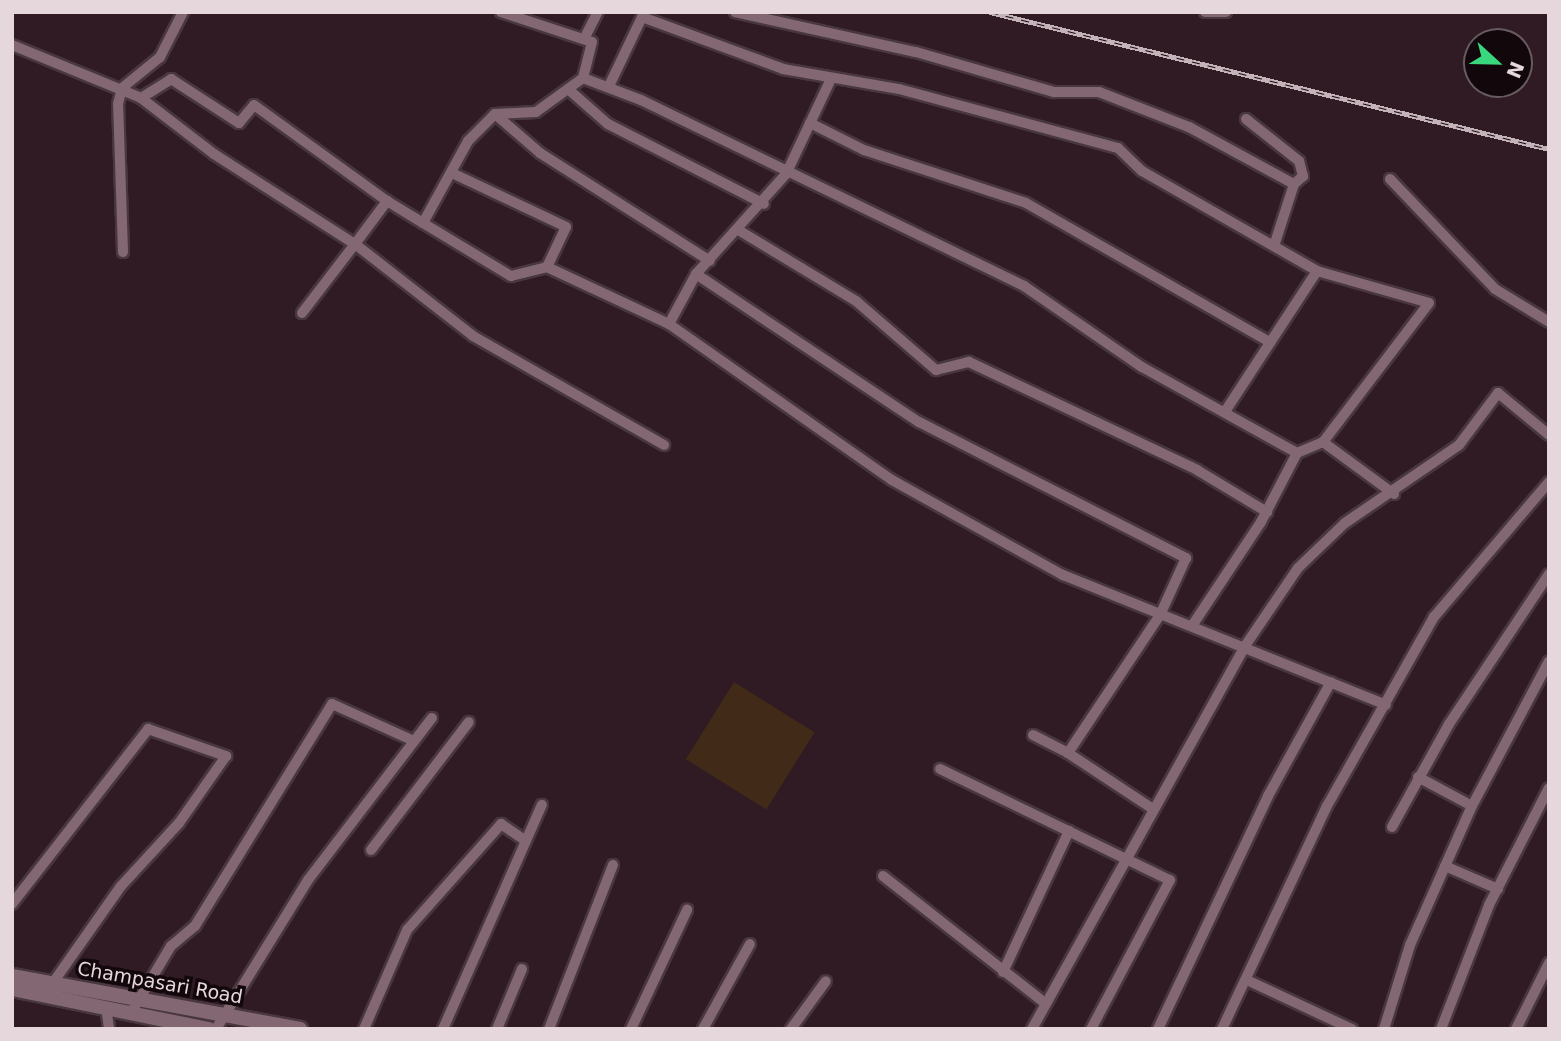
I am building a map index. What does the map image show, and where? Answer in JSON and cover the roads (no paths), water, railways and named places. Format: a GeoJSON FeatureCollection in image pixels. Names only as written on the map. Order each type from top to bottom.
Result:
{"type":"FeatureCollection","features":[{"type":"Feature","properties":{"kind":"main road","name":"Champasari Road"},"geometry":{"type":"LineString","coordinates":[[12,976],[141,997],[300,1029]]}},
{"type":"Feature","properties":{"kind":"main road","name":"Champasari Road"},"geometry":{"type":"LineString","coordinates":[[12,989],[209,1029]]}},
{"type":"Feature","properties":{"kind":"street"},"geometry":{"type":"LineString","coordinates":[[122,88],[160,57],[183,12]]}},
{"type":"Feature","properties":{"kind":"street"},"geometry":{"type":"LineString","coordinates":[[423,223],[468,141],[495,114],[536,112],[583,78],[592,42],[501,12]]}},
{"type":"Feature","properties":{"kind":"street"},"geometry":{"type":"LineString","coordinates":[[584,39],[598,12]]}},
{"type":"Feature","properties":{"kind":"street"},"geometry":{"type":"LineString","coordinates":[[735,12],[916,52],[1054,92],[1100,92],[1189,127],[1294,184]]}},
{"type":"Feature","properties":{"kind":"street"},"geometry":{"type":"LineString","coordinates":[[1205,12],[1226,12]]}},
{"type":"Feature","properties":{"kind":"street"},"geometry":{"type":"LineString","coordinates":[[609,86],[642,17],[783,69],[899,89],[1118,148],[1142,171],[1317,271],[1429,303],[1323,442],[1297,453],[1266,512],[1192,626]]}},
{"type":"Feature","properties":{"kind":"street"},"geometry":{"type":"LineString","coordinates":[[12,45],[141,98],[214,154],[355,244],[473,336],[664,445]]}},
{"type":"Feature","properties":{"kind":"street"},"geometry":{"type":"LineString","coordinates":[[583,78],[609,86],[786,174],[1024,286],[1142,367],[1226,410],[1297,453]]}},
{"type":"Feature","properties":{"kind":"street"},"geometry":{"type":"LineString","coordinates":[[141,98],[171,79],[239,123],[254,105],[387,201],[511,276],[547,267],[669,324],[967,524],[1160,615],[1245,646],[1386,705]]}},
{"type":"Feature","properties":{"kind":"street"},"geometry":{"type":"LineString","coordinates":[[669,324],[696,274],[740,231],[786,174],[831,79]]}},
{"type":"Feature","properties":{"kind":"street"},"geometry":{"type":"LineString","coordinates":[[122,88],[123,252]]}},
{"type":"Feature","properties":{"kind":"street"},"geometry":{"type":"LineString","coordinates":[[568,89],[608,124],[764,204]]}},
{"type":"Feature","properties":{"kind":"street"},"geometry":{"type":"LineString","coordinates":[[495,114],[540,153],[710,261]]}},
{"type":"Feature","properties":{"kind":"street"},"geometry":{"type":"LineString","coordinates":[[1246,119],[1299,162],[1303,176],[1294,184],[1274,246]]}},
{"type":"Feature","properties":{"kind":"street"},"geometry":{"type":"LineString","coordinates":[[810,123],[864,150],[1026,203],[1270,342]]}},
{"type":"Feature","properties":{"kind":"street"},"geometry":{"type":"LineString","coordinates":[[452,173],[566,227],[547,267]]}},
{"type":"Feature","properties":{"kind":"street"},"geometry":{"type":"LineString","coordinates":[[1390,178],[1495,289],[1549,322]]}},
{"type":"Feature","properties":{"kind":"street"},"geometry":{"type":"LineString","coordinates":[[302,313],[387,201]]}},
{"type":"Feature","properties":{"kind":"street"},"geometry":{"type":"LineString","coordinates":[[740,231],[856,301],[936,370],[969,362],[1197,470],[1266,512]]}},
{"type":"Feature","properties":{"kind":"street"},"geometry":{"type":"LineString","coordinates":[[1226,410],[1317,271]]}},
{"type":"Feature","properties":{"kind":"street"},"geometry":{"type":"LineString","coordinates":[[696,274],[919,422],[1186,558],[1160,615],[1068,753]]}},
{"type":"Feature","properties":{"kind":"street"},"geometry":{"type":"LineString","coordinates":[[1032,1029],[1245,646],[1298,568],[1345,523],[1394,494],[1459,445],[1498,393],[1549,435]]}},
{"type":"Feature","properties":{"kind":"street"},"geometry":{"type":"LineString","coordinates":[[1323,442],[1394,494]]}},
{"type":"Feature","properties":{"kind":"street"},"geometry":{"type":"LineString","coordinates":[[1222,1029],[1248,981],[1328,806],[1434,617],[1549,481]]}},
{"type":"Feature","properties":{"kind":"street"},"geometry":{"type":"LineString","coordinates":[[1392,827],[1418,777],[1549,574]]}},
{"type":"Feature","properties":{"kind":"street"},"geometry":{"type":"LineString","coordinates":[[1384,1029],[1410,945],[1472,806],[1549,661]]}},
{"type":"Feature","properties":{"kind":"street"},"geometry":{"type":"LineString","coordinates":[[1158,1029],[1268,796],[1331,682]]}},
{"type":"Feature","properties":{"kind":"street"},"geometry":{"type":"LineString","coordinates":[[131,1013],[171,946],[195,926],[332,704],[414,741]]}},
{"type":"Feature","properties":{"kind":"street"},"geometry":{"type":"LineString","coordinates":[[216,1029],[308,880],[432,718]]}},
{"type":"Feature","properties":{"kind":"street"},"geometry":{"type":"LineString","coordinates":[[372,850],[469,722]]}},
{"type":"Feature","properties":{"kind":"street"},"geometry":{"type":"LineString","coordinates":[[12,904],[148,729],[226,756],[179,823],[121,886],[44,997]]}},
{"type":"Feature","properties":{"kind":"street"},"geometry":{"type":"LineString","coordinates":[[1033,735],[1068,753],[1153,809]]}},
{"type":"Feature","properties":{"kind":"street"},"geometry":{"type":"LineString","coordinates":[[940,769],[1170,880],[1091,1029]]}},
{"type":"Feature","properties":{"kind":"street"},"geometry":{"type":"LineString","coordinates":[[1418,777],[1472,806]]}},
{"type":"Feature","properties":{"kind":"street"},"geometry":{"type":"LineString","coordinates":[[1441,1029],[1498,889],[1549,788]]}},
{"type":"Feature","properties":{"kind":"street"},"geometry":{"type":"LineString","coordinates":[[443,1029],[542,805]]}},
{"type":"Feature","properties":{"kind":"street"},"geometry":{"type":"LineString","coordinates":[[364,1029],[407,930],[501,824],[526,841]]}},
{"type":"Feature","properties":{"kind":"street"},"geometry":{"type":"LineString","coordinates":[[1003,972],[1069,831]]}},
{"type":"Feature","properties":{"kind":"street"},"geometry":{"type":"LineString","coordinates":[[549,1029],[613,866]]}},
{"type":"Feature","properties":{"kind":"street"},"geometry":{"type":"LineString","coordinates":[[1446,866],[1498,889]]}},
{"type":"Feature","properties":{"kind":"street"},"geometry":{"type":"LineString","coordinates":[[883,876],[1046,1003]]}},
{"type":"Feature","properties":{"kind":"street"},"geometry":{"type":"LineString","coordinates":[[631,1029],[687,910]]}},
{"type":"Feature","properties":{"kind":"street"},"geometry":{"type":"LineString","coordinates":[[703,1029],[750,944]]}},
{"type":"Feature","properties":{"kind":"street"},"geometry":{"type":"LineString","coordinates":[[1516,1029],[1549,963]]}},
{"type":"Feature","properties":{"kind":"street"},"geometry":{"type":"LineString","coordinates":[[497,1029],[522,969]]}},
{"type":"Feature","properties":{"kind":"street"},"geometry":{"type":"LineString","coordinates":[[791,1029],[826,981]]}},
{"type":"Feature","properties":{"kind":"street"},"geometry":{"type":"LineString","coordinates":[[1248,981],[1325,1024],[1352,1029]]}},
{"type":"Feature","properties":{"kind":"street"},"geometry":{"type":"LineString","coordinates":[[106,1007],[108,1029]]}},
{"type":"Feature","properties":{"kind":"railway"},"geometry":{"type":"LineString","coordinates":[[990,12],[1549,149]]}}]}
